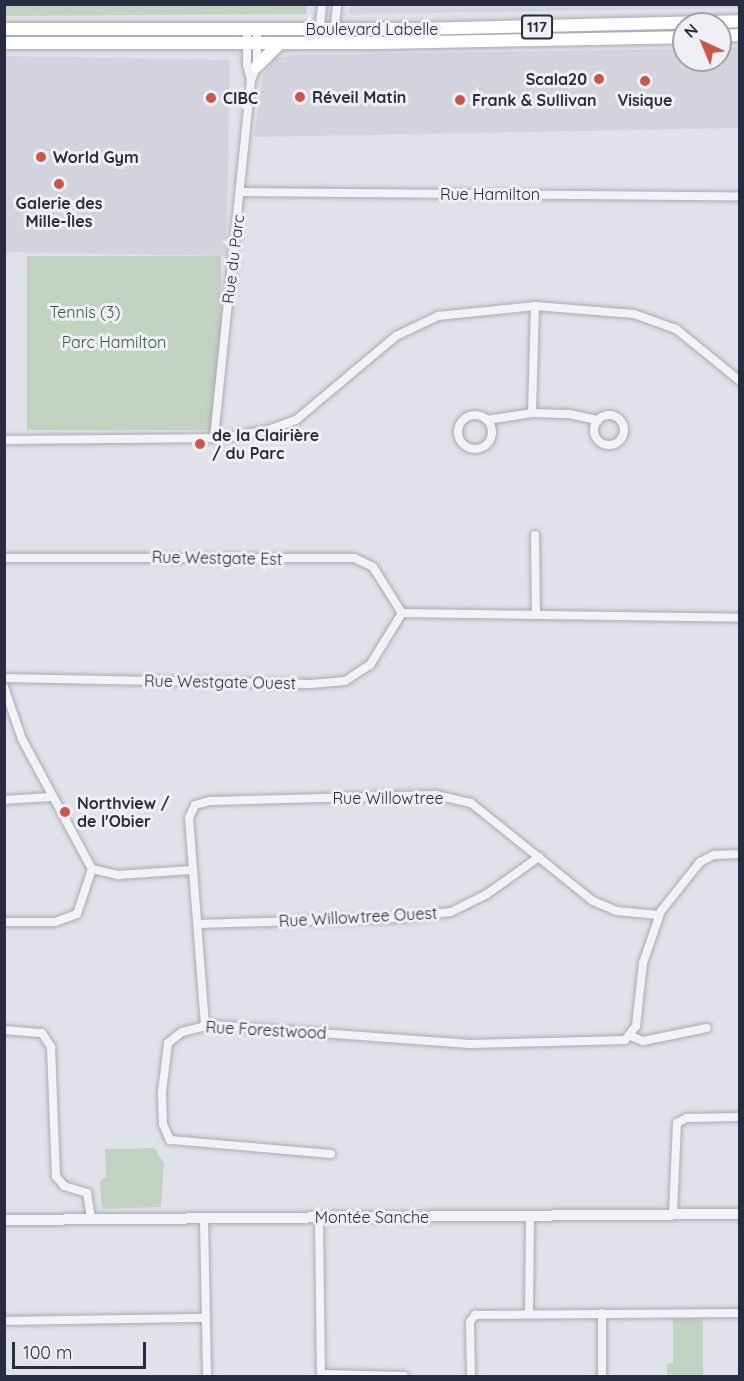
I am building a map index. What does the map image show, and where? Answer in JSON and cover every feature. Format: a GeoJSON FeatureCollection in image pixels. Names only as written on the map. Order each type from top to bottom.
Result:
{"type":"FeatureCollection","features":[{"type":"Feature","properties":{"kind":"main road","name":"Boulevard Labelle"},"geometry":{"type":"LineString","coordinates":[[4,29],[334,29],[740,21]]}},
{"type":"Feature","properties":{"kind":"main road","name":"Boulevard Labelle"},"geometry":{"type":"LineString","coordinates":[[4,44],[334,44],[672,37]]}},
{"type":"Feature","properties":{"kind":"main road"},"geometry":{"type":"LineString","coordinates":[[257,66],[279,44]]}},
{"type":"Feature","properties":{"kind":"street"},"geometry":{"type":"LineString","coordinates":[[319,44],[322,4]]}},
{"type":"Feature","properties":{"kind":"street"},"geometry":{"type":"LineString","coordinates":[[334,44],[337,4]]}},
{"type":"Feature","properties":{"kind":"street","name":"Rue du Parc"},"geometry":{"type":"LineString","coordinates":[[214,438],[252,80],[252,29]]}},
{"type":"Feature","properties":{"kind":"street","name":"Rue du Parc"},"geometry":{"type":"LineString","coordinates":[[252,44],[257,66],[252,80]]}},
{"type":"Feature","properties":{"kind":"street","name":"Rue Hamilton"},"geometry":{"type":"LineString","coordinates":[[241,192],[740,196]]}},
{"type":"Feature","properties":{"kind":"street"},"geometry":{"type":"LineString","coordinates":[[532,413],[535,306]]}},
{"type":"Feature","properties":{"kind":"street"},"geometry":{"type":"LineString","coordinates":[[4,440],[235,437],[296,420],[396,336],[438,316],[535,306],[634,314],[676,330],[740,381]]}},
{"type":"Feature","properties":{"kind":"street"},"geometry":{"type":"LineString","coordinates":[[488,420],[492,432],[487,444],[474,449],[462,443],[458,431],[463,419],[476,415],[488,420],[532,413],[568,414],[598,420]]}},
{"type":"Feature","properties":{"kind":"street"},"geometry":{"type":"LineString","coordinates":[[535,535],[536,615]]}},
{"type":"Feature","properties":{"kind":"street","name":"Rue Westgate Est"},"geometry":{"type":"LineString","coordinates":[[4,558],[354,558],[373,567],[402,613]]}},
{"type":"Feature","properties":{"kind":"street"},"geometry":{"type":"LineString","coordinates":[[402,613],[740,618]]}},
{"type":"Feature","properties":{"kind":"street","name":"Rue Westgate Ouest"},"geometry":{"type":"LineString","coordinates":[[4,678],[311,684],[345,681],[370,665],[402,613]]}},
{"type":"Feature","properties":{"kind":"street"},"geometry":{"type":"LineString","coordinates":[[4,687],[21,739],[50,797],[92,869],[118,875],[191,870]]}},
{"type":"Feature","properties":{"kind":"street","name":"Rue Willowtree"},"geometry":{"type":"LineString","coordinates":[[205,1025],[198,924],[191,870],[189,818],[195,805],[210,801],[436,795],[471,803],[539,857],[566,882],[604,907],[658,915]]}},
{"type":"Feature","properties":{"kind":"street"},"geometry":{"type":"LineString","coordinates":[[4,800],[50,797]]}},
{"type":"Feature","properties":{"kind":"street"},"geometry":{"type":"LineString","coordinates":[[631,1036],[637,1022],[643,963],[658,915],[700,862],[714,855],[740,854]]}},
{"type":"Feature","properties":{"kind":"street","name":"Rue Willowtree Ouest"},"geometry":{"type":"LineString","coordinates":[[198,924],[401,918],[451,912],[487,894],[539,857]]}},
{"type":"Feature","properties":{"kind":"street"},"geometry":{"type":"LineString","coordinates":[[4,922],[55,922],[77,915],[92,869]]}},
{"type":"Feature","properties":{"kind":"street","name":"Rue Forestwood"},"geometry":{"type":"LineString","coordinates":[[331,1154],[290,1152],[261,1145],[177,1143],[168,1139],[162,1108],[164,1052],[177,1034],[205,1025],[470,1044],[607,1043],[631,1036],[643,1041],[707,1028]]}},
{"type":"Feature","properties":{"kind":"street"},"geometry":{"type":"LineString","coordinates":[[4,1030],[42,1032],[51,1047],[56,1176],[64,1186],[87,1193],[91,1219]]}},
{"type":"Feature","properties":{"kind":"street"},"geometry":{"type":"LineString","coordinates":[[673,1214],[677,1124],[687,1118],[740,1117]]}},
{"type":"Feature","properties":{"kind":"street","name":"Montée Sanche"},"geometry":{"type":"LineString","coordinates":[[4,1220],[740,1214]]}},
{"type":"Feature","properties":{"kind":"street"},"geometry":{"type":"LineString","coordinates":[[529,1314],[530,1215]]}},
{"type":"Feature","properties":{"kind":"street"},"geometry":{"type":"LineString","coordinates":[[319,1217],[321,1376],[404,1377]]}},
{"type":"Feature","properties":{"kind":"street"},"geometry":{"type":"LineString","coordinates":[[204,1218],[207,1377]]}},
{"type":"Feature","properties":{"kind":"street"},"geometry":{"type":"LineString","coordinates":[[602,1313],[602,1377]]}},
{"type":"Feature","properties":{"kind":"street"},"geometry":{"type":"LineString","coordinates":[[471,1377],[471,1318],[529,1314],[740,1313]]}},
{"type":"Feature","properties":{"kind":"street"},"geometry":{"type":"LineString","coordinates":[[4,1321],[206,1318]]}},
{"type":"Feature","properties":{"kind":"shaded area"},"geometry":{"type":"Polygon","coordinates":[[[351,4],[739,4],[740,8],[349,14],[351,4]]]}},
{"type":"Feature","properties":{"kind":"shaded area"},"geometry":{"type":"Polygon","coordinates":[[[732,47],[739,47],[739,128],[254,137],[263,75],[274,59],[292,55],[672,49],[672,72],[732,72],[732,47]]]}},
{"type":"Feature","properties":{"kind":"shaded area"},"geometry":{"type":"Polygon","coordinates":[[[5,56],[230,60],[227,256],[4,252],[5,56]]]}},
{"type":"Feature","properties":{"kind":"green space"},"geometry":{"type":"Polygon","coordinates":[[[4,5],[307,5],[306,14],[5,16],[4,5]]]}},
{"type":"Feature","properties":{"kind":"green space","name":"Parc Hamilton"},"geometry":{"type":"Polygon","coordinates":[[[27,256],[221,256],[221,430],[27,430],[27,256]]]}},
{"type":"Feature","properties":{"kind":"green space"},"geometry":{"type":"Polygon","coordinates":[[[154,1148],[164,1163],[161,1207],[102,1209],[100,1181],[106,1177],[105,1149],[154,1148]]]}},
{"type":"Feature","properties":{"kind":"green space"},"geometry":{"type":"Polygon","coordinates":[[[673,1319],[703,1319],[703,1376],[667,1376],[667,1364],[673,1363],[673,1319]]]}},
{"type":"Feature","properties":{"kind":"place","name":"Scala20"},"geometry":{"type":"Point","coordinates":[599,79]}},
{"type":"Feature","properties":{"kind":"place","name":"Visique"},"geometry":{"type":"Point","coordinates":[645,81]}},
{"type":"Feature","properties":{"kind":"place","name":"Réveil Matin"},"geometry":{"type":"Point","coordinates":[300,97]}},
{"type":"Feature","properties":{"kind":"place","name":"CIBC"},"geometry":{"type":"Point","coordinates":[211,98]}},
{"type":"Feature","properties":{"kind":"place","name":"Frank & Sullivan"},"geometry":{"type":"Point","coordinates":[460,100]}},
{"type":"Feature","properties":{"kind":"place","name":"World Gym"},"geometry":{"type":"Point","coordinates":[41,157]}},
{"type":"Feature","properties":{"kind":"place","name":"Galerie des Mille-Îles"},"geometry":{"type":"Point","coordinates":[59,184]}},
{"type":"Feature","properties":{"kind":"place","name":"de la Clairière / du Parc"},"geometry":{"type":"Point","coordinates":[200,444]}},
{"type":"Feature","properties":{"kind":"place","name":"Northview / de l'Obier"},"geometry":{"type":"Point","coordinates":[65,812]}},
{"type":"Feature","properties":{"kind":"park label","name":"Tennis (3)"},"geometry":{"type":"Point","coordinates":[85,312]}}]}
